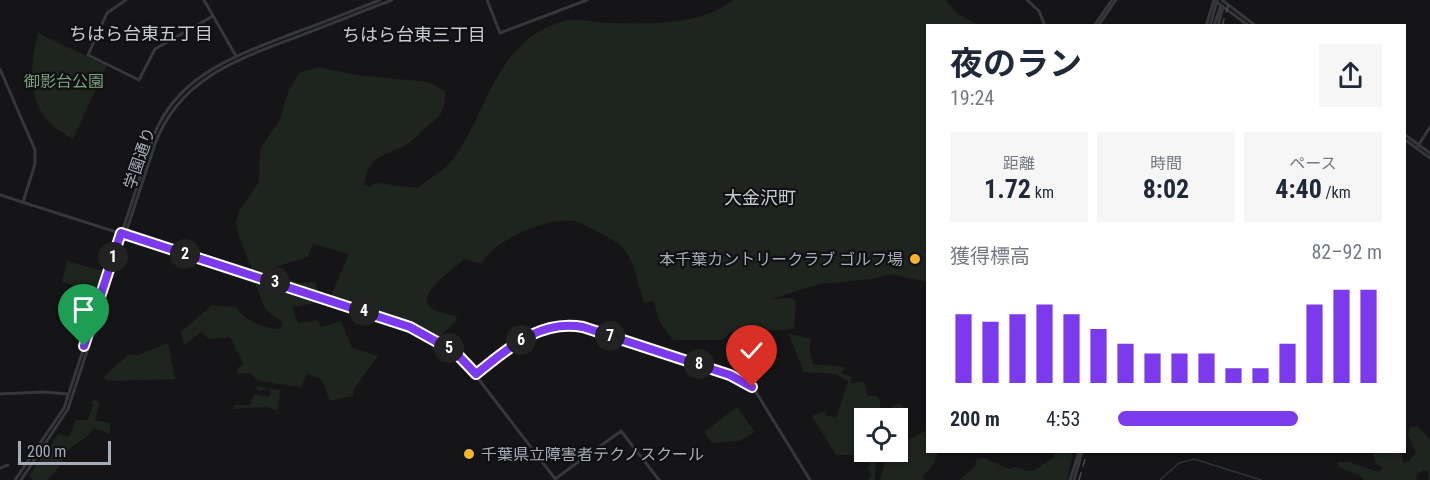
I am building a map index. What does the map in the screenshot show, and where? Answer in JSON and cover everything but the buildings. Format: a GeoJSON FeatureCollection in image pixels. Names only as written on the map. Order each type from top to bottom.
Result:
{"type":"FeatureCollection","features":[{"type":"Feature","properties":{"kind":"street"},"geometry":{"type":"LineString","coordinates":[[126,0],[107,13],[88,54],[139,80],[155,49],[213,16]]}},
{"type":"Feature","properties":{"kind":"street"},"geometry":{"type":"LineString","coordinates":[[204,0],[237,57]]}},
{"type":"Feature","properties":{"kind":"street","name":"学園通り"},"geometry":{"type":"LineString","coordinates":[[71,395],[84,346],[121,233],[154,135],[163,116],[193,80],[237,57],[380,0]]}},
{"type":"Feature","properties":{"kind":"street","name":"学園通り"},"geometry":{"type":"LineString","coordinates":[[71,395],[88,350],[155,144],[166,119],[191,88],[207,75],[237,57],[392,0]]}},
{"type":"Feature","properties":{"kind":"street"},"geometry":{"type":"LineString","coordinates":[[487,0],[500,33],[587,0]]}},
{"type":"Feature","properties":{"kind":"street"},"geometry":{"type":"LineString","coordinates":[[1027,0],[1039,11],[1044,24]]}},
{"type":"Feature","properties":{"kind":"street"},"geometry":{"type":"LineString","coordinates":[[1097,24],[1114,0]]}},
{"type":"Feature","properties":{"kind":"street"},"geometry":{"type":"LineString","coordinates":[[1221,1],[1253,24]]}},
{"type":"Feature","properties":{"kind":"street"},"geometry":{"type":"LineString","coordinates":[[1213,24],[1221,1]]}},
{"type":"Feature","properties":{"kind":"street"},"geometry":{"type":"LineString","coordinates":[[1213,24],[1221,1]]}},
{"type":"Feature","properties":{"kind":"street"},"geometry":{"type":"LineString","coordinates":[[1238,14],[1247,24]]}},
{"type":"Feature","properties":{"kind":"street"},"geometry":{"type":"LineString","coordinates":[[0,69],[35,150],[35,164],[23,202]]}},
{"type":"Feature","properties":{"kind":"street"},"geometry":{"type":"LineString","coordinates":[[1418,147],[1430,127]]}},
{"type":"Feature","properties":{"kind":"street"},"geometry":{"type":"LineString","coordinates":[[1406,136],[1430,158]]}},
{"type":"Feature","properties":{"kind":"street"},"geometry":{"type":"LineString","coordinates":[[1406,140],[1430,153]]}},
{"type":"Feature","properties":{"kind":"street"},"geometry":{"type":"LineString","coordinates":[[0,195],[410,327],[455,352],[476,374],[556,480],[621,431],[659,480]]}},
{"type":"Feature","properties":{"kind":"street"},"geometry":{"type":"LineString","coordinates":[[476,374],[526,336],[546,328],[575,326],[606,334],[730,375],[746,383],[756,392],[810,480]]}},
{"type":"Feature","properties":{"kind":"street"},"geometry":{"type":"LineString","coordinates":[[0,394],[43,392],[71,395]]}},
{"type":"Feature","properties":{"kind":"street"},"geometry":{"type":"LineString","coordinates":[[15,480],[55,424],[71,395]]}},
{"type":"Feature","properties":{"kind":"street"},"geometry":{"type":"LineString","coordinates":[[21,480],[59,427],[71,395]]}},
{"type":"Feature","properties":{"kind":"street"},"geometry":{"type":"LineString","coordinates":[[1072,480],[1081,453]]}},
{"type":"Feature","properties":{"kind":"street"},"geometry":{"type":"LineString","coordinates":[[0,468],[8,465]]}},
{"type":"Feature","properties":{"kind":"green space"},"geometry":{"type":"Polygon","coordinates":[[[734,0],[945,0],[958,14],[976,24],[926,24],[926,282],[890,274],[872,279],[820,284],[771,299],[790,298],[796,301],[794,329],[731,332],[723,340],[673,340],[659,321],[654,301],[644,303],[633,266],[622,247],[599,232],[574,221],[550,223],[522,232],[497,247],[481,264],[464,259],[438,282],[427,297],[427,303],[433,309],[456,316],[457,320],[439,337],[381,313],[330,298],[349,254],[313,244],[308,257],[268,269],[298,283],[315,282],[318,294],[255,276],[239,238],[236,222],[239,211],[259,182],[260,149],[280,119],[289,90],[299,73],[318,67],[357,75],[428,82],[445,91],[445,104],[439,116],[412,141],[376,160],[367,174],[364,185],[370,187],[376,183],[418,188],[453,160],[504,66],[530,37],[548,27],[566,21],[675,22],[705,15],[734,0]]]}},
{"type":"Feature","properties":{"kind":"green space","name":"御影台公園"},"geometry":{"type":"Polygon","coordinates":[[[38,33],[107,66],[73,139],[58,130],[47,119],[34,94],[32,65],[38,33]]]}},
{"type":"Feature","properties":{"kind":"green space"},"geometry":{"type":"Polygon","coordinates":[[[67,261],[102,271],[95,292],[62,282],[67,261]]]}},
{"type":"Feature","properties":{"kind":"green space"},"geometry":{"type":"Polygon","coordinates":[[[254,281],[323,302],[292,307],[298,323],[318,320],[321,327],[341,321],[352,348],[378,356],[353,390],[353,396],[330,401],[322,380],[307,373],[301,387],[258,381],[250,373],[237,374],[237,369],[243,363],[230,337],[209,339],[201,332],[184,345],[181,332],[212,305],[235,307],[245,317],[256,323],[281,329],[282,322],[266,310],[254,281]]]}},
{"type":"Feature","properties":{"kind":"green space"},"geometry":{"type":"Polygon","coordinates":[[[788,333],[811,339],[809,346],[813,364],[846,367],[841,373],[852,377],[850,383],[864,382],[868,396],[876,396],[880,400],[880,408],[854,408],[854,455],[836,455],[812,416],[825,411],[826,415],[836,418],[848,382],[836,374],[804,372],[788,333]]]}},
{"type":"Feature","properties":{"kind":"green space"},"geometry":{"type":"Polygon","coordinates":[[[168,343],[175,379],[108,381],[103,377],[128,355],[138,355],[168,343]]]}},
{"type":"Feature","properties":{"kind":"green space"},"geometry":{"type":"Polygon","coordinates":[[[256,386],[280,390],[278,411],[266,407],[233,409],[235,405],[250,405],[254,394],[269,397],[271,392],[268,389],[258,391],[256,386]]]}},
{"type":"Feature","properties":{"kind":"green space"},"geometry":{"type":"Polygon","coordinates":[[[95,400],[100,403],[95,420],[110,423],[110,434],[93,428],[89,435],[72,447],[47,480],[33,480],[29,476],[58,434],[69,437],[76,420],[88,420],[93,405],[91,401],[95,400]]]}},
{"type":"Feature","properties":{"kind":"green space"},"geometry":{"type":"Polygon","coordinates":[[[900,404],[905,408],[891,408],[893,405],[900,404]]]}},
{"type":"Feature","properties":{"kind":"green space"},"geometry":{"type":"Polygon","coordinates":[[[737,407],[755,432],[738,441],[712,443],[704,432],[737,407]]]}},
{"type":"Feature","properties":{"kind":"green space"},"geometry":{"type":"Polygon","coordinates":[[[1418,426],[1430,440],[1430,480],[1428,480],[1429,472],[1424,470],[1417,474],[1416,480],[1364,480],[1359,475],[1339,467],[1337,462],[1349,462],[1379,472],[1383,468],[1376,463],[1372,453],[1400,453],[1403,463],[1409,461],[1416,453],[1408,435],[1410,427],[1418,426]]]}},
{"type":"Feature","properties":{"kind":"green space"},"geometry":{"type":"Polygon","coordinates":[[[926,430],[926,453],[938,453],[933,465],[922,477],[925,480],[880,480],[885,463],[882,462],[908,462],[908,440],[926,430]]]}},
{"type":"Feature","properties":{"kind":"green space"},"geometry":{"type":"Polygon","coordinates":[[[1055,453],[1073,453],[1067,480],[960,480],[975,466],[977,459],[985,458],[1008,469],[1015,467],[1028,471],[1035,470],[1054,457],[1055,453]]]}},
{"type":"Feature","properties":{"kind":"green space"},"geometry":{"type":"Polygon","coordinates":[[[869,462],[876,462],[875,480],[868,480],[872,475],[867,468],[871,464],[869,462]]]}},
{"type":"Feature","properties":{"kind":"waterway"},"geometry":{"type":"LineString","coordinates":[[1160,480],[1179,463],[1194,459],[1261,480]]}},
{"type":"Feature","properties":{"kind":"railway"},"geometry":{"type":"LineString","coordinates":[[1223,24],[1230,0]]}},
{"type":"Feature","properties":{"kind":"railway"},"geometry":{"type":"LineString","coordinates":[[1079,480],[1087,453]]}},
{"type":"Feature","properties":{"kind":"place","name":"本千葉カントリークラブ ゴルフ場"},"geometry":{"type":"Point","coordinates":[915,259]}},
{"type":"Feature","properties":{"kind":"place","name":"千葉県立障害者テクノスクール"},"geometry":{"type":"Point","coordinates":[469,454]}},
{"type":"Feature","properties":{"kind":"district","name":"ちはら台東五丁目"},"geometry":{"type":"Point","coordinates":[141,34]}},
{"type":"Feature","properties":{"kind":"district","name":"ちはら台東三丁目"},"geometry":{"type":"Point","coordinates":[414,35]}},
{"type":"Feature","properties":{"kind":"district","name":"大金沢町"},"geometry":{"type":"Point","coordinates":[760,198]}},
{"type":"Feature","properties":{"kind":"route"},"geometry":{"type":"LineString","coordinates":[[84,346],[121,233],[326,298],[426,333],[455,352],[476,374],[526,336],[552,326],[567,325],[583,327],[730,375],[752,387]]}}]}
